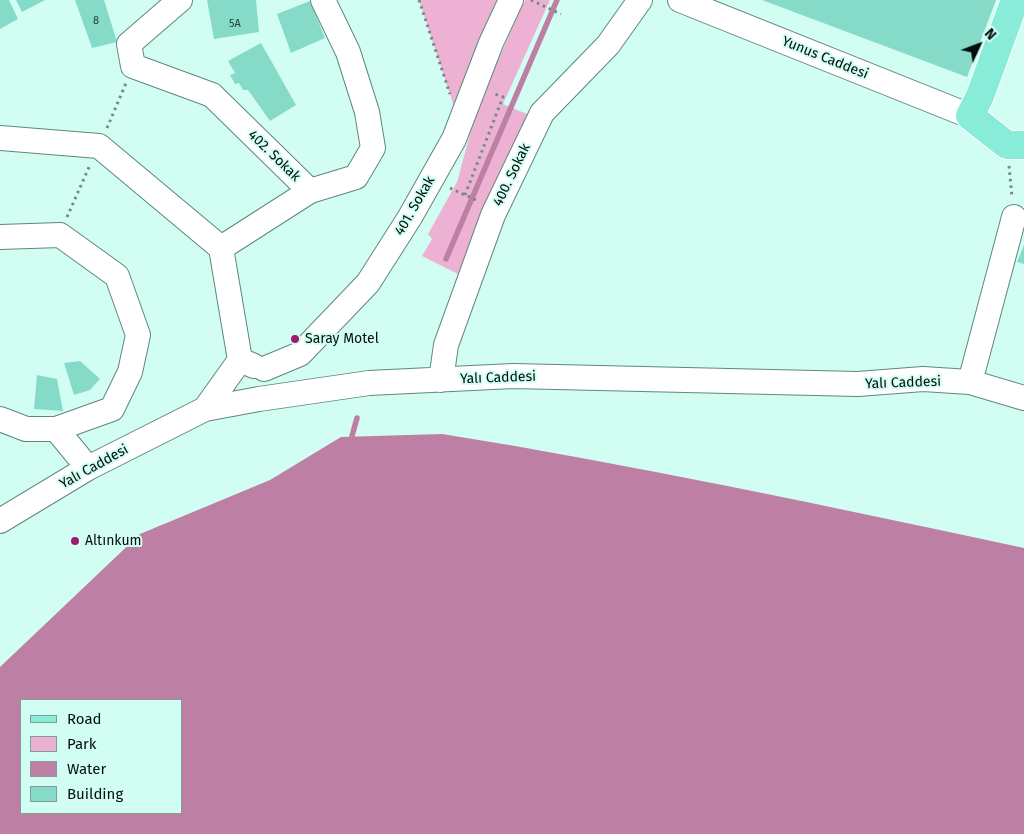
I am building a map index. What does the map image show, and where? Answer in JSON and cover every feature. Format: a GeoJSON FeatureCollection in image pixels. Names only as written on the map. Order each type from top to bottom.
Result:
{"type":"FeatureCollection","features":[{"type":"Feature","properties":{"kind":"main road"},"geometry":{"type":"LineString","coordinates":[[1015,0],[980,96],[970,116],[1015,145]]}},
{"type":"Feature","properties":{"kind":"street","name":"402. Sokak"},"geometry":{"type":"LineString","coordinates":[[180,0],[129,44],[133,66],[212,95],[310,191],[356,177],[373,148],[367,112],[348,52],[323,0]]}},
{"type":"Feature","properties":{"kind":"street","name":"401. Sokak"},"geometry":{"type":"LineString","coordinates":[[264,369],[300,354],[368,283],[410,217],[460,125],[491,43],[511,0]]}},
{"type":"Feature","properties":{"kind":"street","name":"400. Sokak"},"geometry":{"type":"LineString","coordinates":[[441,380],[446,346],[493,215],[542,114],[608,45],[640,0]]}},
{"type":"Feature","properties":{"kind":"street","name":"Yunus Caddesi"},"geometry":{"type":"LineString","coordinates":[[680,0],[970,116]]}},
{"type":"Feature","properties":{"kind":"street"},"geometry":{"type":"LineString","coordinates":[[0,138],[99,146],[221,248],[240,360],[205,409]]}},
{"type":"Feature","properties":{"kind":"street"},"geometry":{"type":"LineString","coordinates":[[221,248],[310,191]]}},
{"type":"Feature","properties":{"kind":"street"},"geometry":{"type":"LineString","coordinates":[[970,382],[1014,217]]}},
{"type":"Feature","properties":{"kind":"street"},"geometry":{"type":"LineString","coordinates":[[0,237],[60,235],[117,276],[138,335],[130,372],[112,409],[56,429],[26,430],[0,419]]}},
{"type":"Feature","properties":{"kind":"street"},"geometry":{"type":"LineString","coordinates":[[240,360],[264,369],[286,395]]}},
{"type":"Feature","properties":{"kind":"street","name":"Yalı Caddesi"},"geometry":{"type":"LineString","coordinates":[[0,521],[88,468],[205,409],[286,395],[369,384],[513,376],[858,384],[923,379],[970,382],[1024,398]]}},
{"type":"Feature","properties":{"kind":"street"},"geometry":{"type":"LineString","coordinates":[[56,429],[88,468]]}},
{"type":"Feature","properties":{"kind":"path"},"geometry":{"type":"LineString","coordinates":[[419,0],[460,125]]}},
{"type":"Feature","properties":{"kind":"path"},"geometry":{"type":"LineString","coordinates":[[530,0],[561,14]]}},
{"type":"Feature","properties":{"kind":"path"},"geometry":{"type":"LineString","coordinates":[[480,202],[465,195],[504,97]]}},
{"type":"Feature","properties":{"kind":"path"},"geometry":{"type":"LineString","coordinates":[[1014,217],[1015,145]]}},
{"type":"Feature","properties":{"kind":"green space"},"geometry":{"type":"Polygon","coordinates":[[[419,0],[511,0],[460,125],[419,0]]]}},
{"type":"Feature","properties":{"kind":"green space"},"geometry":{"type":"Polygon","coordinates":[[[525,0],[550,0],[503,104],[534,117],[462,276],[422,256],[432,239],[428,234],[457,182],[478,105],[525,0]]]}},
{"type":"Feature","properties":{"kind":"water"},"geometry":{"type":"Polygon","coordinates":[[[442,434],[661,473],[1024,548],[1024,834],[0,834],[0,667],[140,534],[270,480],[341,437],[442,434]]]}},
{"type":"Feature","properties":{"kind":"building"},"geometry":{"type":"Polygon","coordinates":[[[0,0],[9,0],[18,19],[0,29],[0,0]]]}},
{"type":"Feature","properties":{"kind":"building"},"geometry":{"type":"Polygon","coordinates":[[[16,0],[45,0],[22,12],[16,0]]]}},
{"type":"Feature","properties":{"kind":"building"},"geometry":{"type":"Polygon","coordinates":[[[75,0],[104,0],[117,42],[92,48],[75,0]]]}},
{"type":"Feature","properties":{"kind":"building"},"geometry":{"type":"Polygon","coordinates":[[[207,0],[256,0],[259,32],[214,39],[207,0]]]}},
{"type":"Feature","properties":{"kind":"building"},"geometry":{"type":"Polygon","coordinates":[[[762,0],[996,0],[967,77],[762,0]]]}},
{"type":"Feature","properties":{"kind":"building"},"geometry":{"type":"Polygon","coordinates":[[[310,1],[325,38],[291,53],[277,14],[310,1]]]}},
{"type":"Feature","properties":{"kind":"building"},"geometry":{"type":"Polygon","coordinates":[[[261,43],[296,105],[270,121],[248,90],[243,90],[239,83],[235,84],[230,75],[235,73],[228,61],[261,43]]]}},
{"type":"Feature","properties":{"kind":"building"},"geometry":{"type":"Polygon","coordinates":[[[1024,245],[1024,264],[1017,262],[1024,245]]]}},
{"type":"Feature","properties":{"kind":"building"},"geometry":{"type":"Polygon","coordinates":[[[80,361],[100,379],[90,390],[74,395],[64,363],[80,361]]]}},
{"type":"Feature","properties":{"kind":"building"},"geometry":{"type":"Polygon","coordinates":[[[37,375],[57,379],[63,411],[34,409],[37,375]]]}},
{"type":"Feature","properties":{"kind":"waterway"},"geometry":{"type":"LineString","coordinates":[[446,259],[557,0]]}},
{"type":"Feature","properties":{"kind":"waterway"},"geometry":{"type":"LineString","coordinates":[[352,436],[357,418]]}},
{"type":"Feature","properties":{"kind":"place","name":"Saray Motel"},"geometry":{"type":"Point","coordinates":[295,339]}},
{"type":"Feature","properties":{"kind":"place","name":"Altınkum"},"geometry":{"type":"Point","coordinates":[75,541]}}]}
